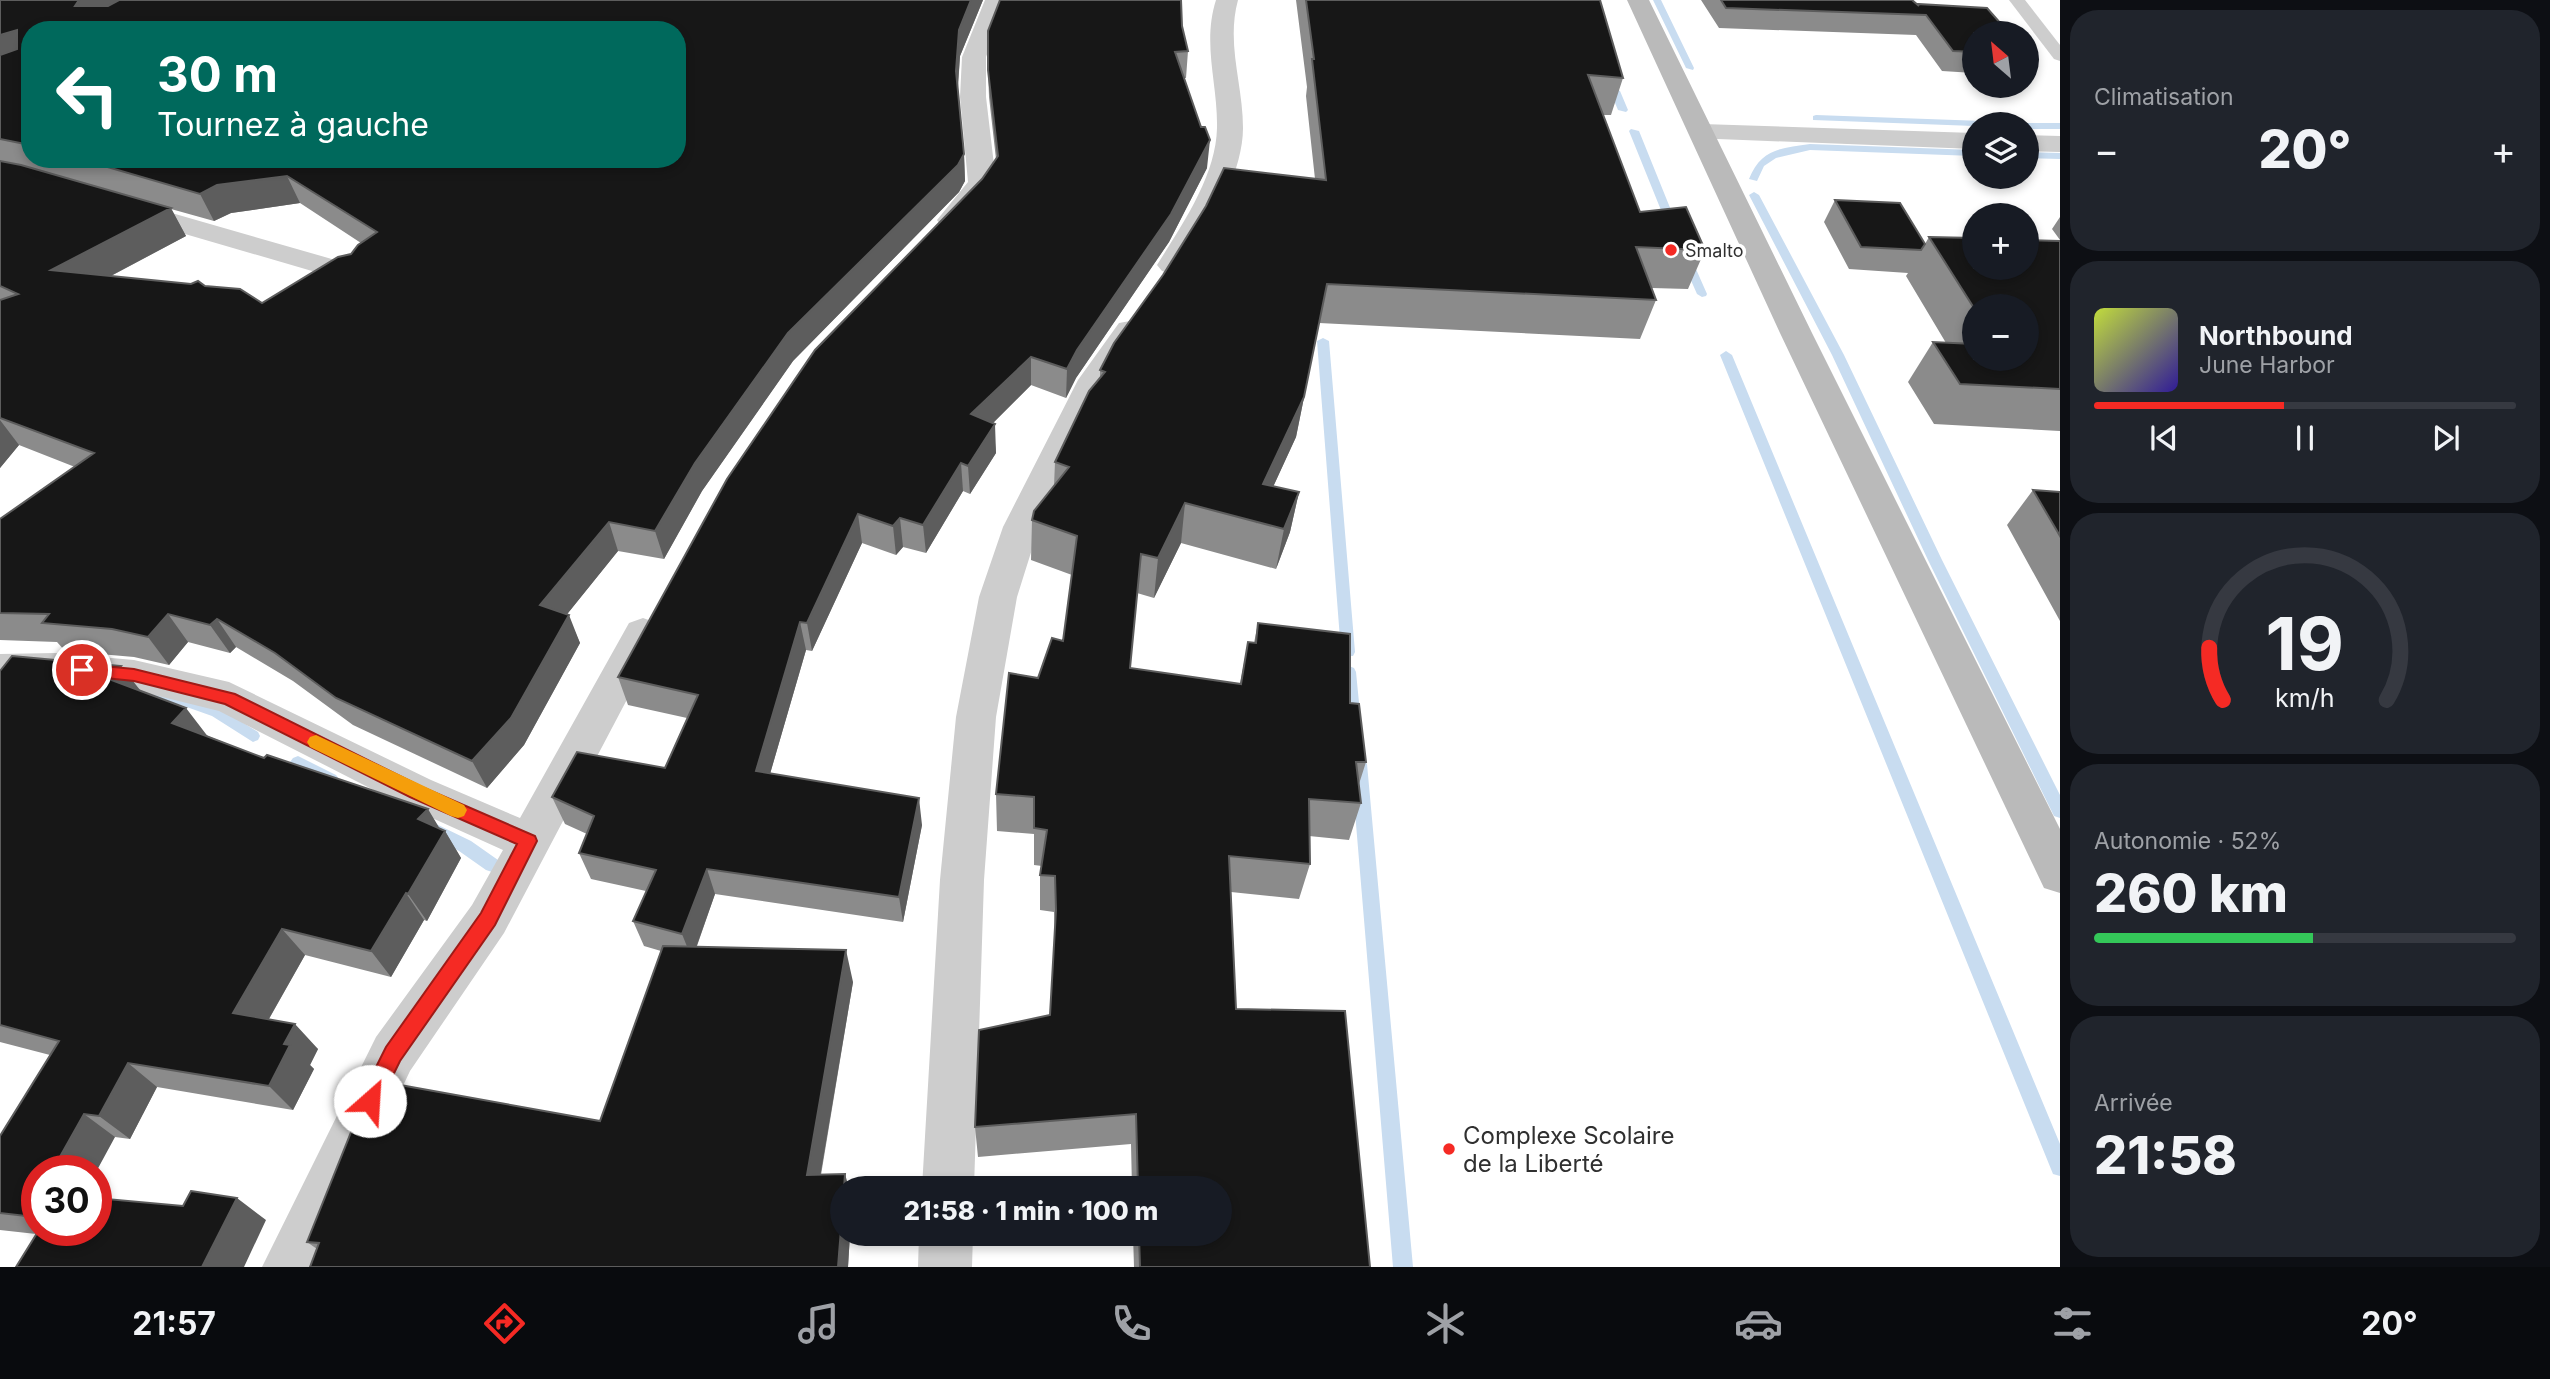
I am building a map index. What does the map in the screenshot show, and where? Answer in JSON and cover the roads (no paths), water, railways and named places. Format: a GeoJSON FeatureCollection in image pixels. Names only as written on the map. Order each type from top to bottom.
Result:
{"type":"FeatureCollection","features":[{"type":"Feature","properties":{"kind":"street"},"geometry":{"type":"LineString","coordinates":[[923,249],[971,198],[982,182],[973,97],[974,57],[996,0]]}},
{"type":"Feature","properties":{"kind":"street"},"geometry":{"type":"LineString","coordinates":[[949,1176],[962,880],[974,731],[998,597],[1021,527],[1094,380],[1153,296],[1185,243],[1226,161],[1230,130],[1220,38],[1227,0]]}},
{"type":"Feature","properties":{"kind":"street"},"geometry":{"type":"LineString","coordinates":[[1638,0],[1796,333],[2060,874]]}},
{"type":"Feature","properties":{"kind":"street"},"geometry":{"type":"LineString","coordinates":[[1702,132],[1962,141]]}},
{"type":"Feature","properties":{"kind":"street"},"geometry":{"type":"LineString","coordinates":[[2039,143],[2060,144]]}},
{"type":"Feature","properties":{"kind":"street"},"geometry":{"type":"LineString","coordinates":[[108,202],[353,274]]}},
{"type":"Feature","properties":{"kind":"street"},"geometry":{"type":"LineString","coordinates":[[289,1267],[393,1054],[488,919],[662,598]]}},
{"type":"Feature","properties":{"kind":"street"},"geometry":{"type":"LineString","coordinates":[[0,668],[55,668],[134,675],[229,698],[416,792],[528,841]]}},
{"type":"Feature","properties":{"kind":"street"},"geometry":{"type":"LineString","coordinates":[[945,1267],[946,1246]]}},
{"type":"Feature","properties":{"kind":"lane"},"geometry":{"type":"LineString","coordinates":[[2017,0],[2060,56]]}},
{"type":"Feature","properties":{"kind":"waterway"},"geometry":{"type":"LineString","coordinates":[[1657,0],[1690,68]]}},
{"type":"Feature","properties":{"kind":"waterway"},"geometry":{"type":"LineString","coordinates":[[1615,91],[1623,110]]}},
{"type":"Feature","properties":{"kind":"waterway"},"geometry":{"type":"LineString","coordinates":[[1816,118],[1962,123]]}},
{"type":"Feature","properties":{"kind":"waterway"},"geometry":{"type":"LineString","coordinates":[[2039,126],[2060,126]]}},
{"type":"Feature","properties":{"kind":"waterway"},"geometry":{"type":"LineString","coordinates":[[1634,131],[1672,225]]}},
{"type":"Feature","properties":{"kind":"waterway"},"geometry":{"type":"LineString","coordinates":[[1754,179],[1760,165],[1772,156],[1810,147],[1962,152]]}},
{"type":"Feature","properties":{"kind":"waterway"},"geometry":{"type":"LineString","coordinates":[[2039,155],[2060,156]]}},
{"type":"Feature","properties":{"kind":"waterway"},"geometry":{"type":"LineString","coordinates":[[1754,195],[1838,355],[1935,560],[2060,811]]}},
{"type":"Feature","properties":{"kind":"waterway"},"geometry":{"type":"LineString","coordinates":[[1687,260],[1702,294]]}},
{"type":"Feature","properties":{"kind":"waterway"},"geometry":{"type":"LineString","coordinates":[[1323,341],[1348,652]]}},
{"type":"Feature","properties":{"kind":"waterway"},"geometry":{"type":"LineString","coordinates":[[1726,355],[1848,656]]}},
{"type":"Feature","properties":{"kind":"waterway"},"geometry":{"type":"LineString","coordinates":[[1850,659],[2060,1167]]}},
{"type":"Feature","properties":{"kind":"waterway"},"geometry":{"type":"LineString","coordinates":[[1349,672],[1354,723]]}},
{"type":"Feature","properties":{"kind":"waterway"},"geometry":{"type":"LineString","coordinates":[[128,689],[183,700],[211,711]]}},
{"type":"Feature","properties":{"kind":"waterway"},"geometry":{"type":"LineString","coordinates":[[219,715],[253,736]]}},
{"type":"Feature","properties":{"kind":"waterway"},"geometry":{"type":"LineString","coordinates":[[298,762],[331,779]]}},
{"type":"Feature","properties":{"kind":"waterway"},"geometry":{"type":"LineString","coordinates":[[1359,764],[1403,1267]]}},
{"type":"Feature","properties":{"kind":"waterway"},"geometry":{"type":"LineString","coordinates":[[434,830],[465,846],[492,865]]}},
{"type":"Feature","properties":{"kind":"place","name":"Smalto"},"geometry":{"type":"Point","coordinates":[1671,250]}},
{"type":"Feature","properties":{"kind":"place","name":"Complexe Scolaire de la Liberté"},"geometry":{"type":"Point","coordinates":[1449,1149]}}]}
